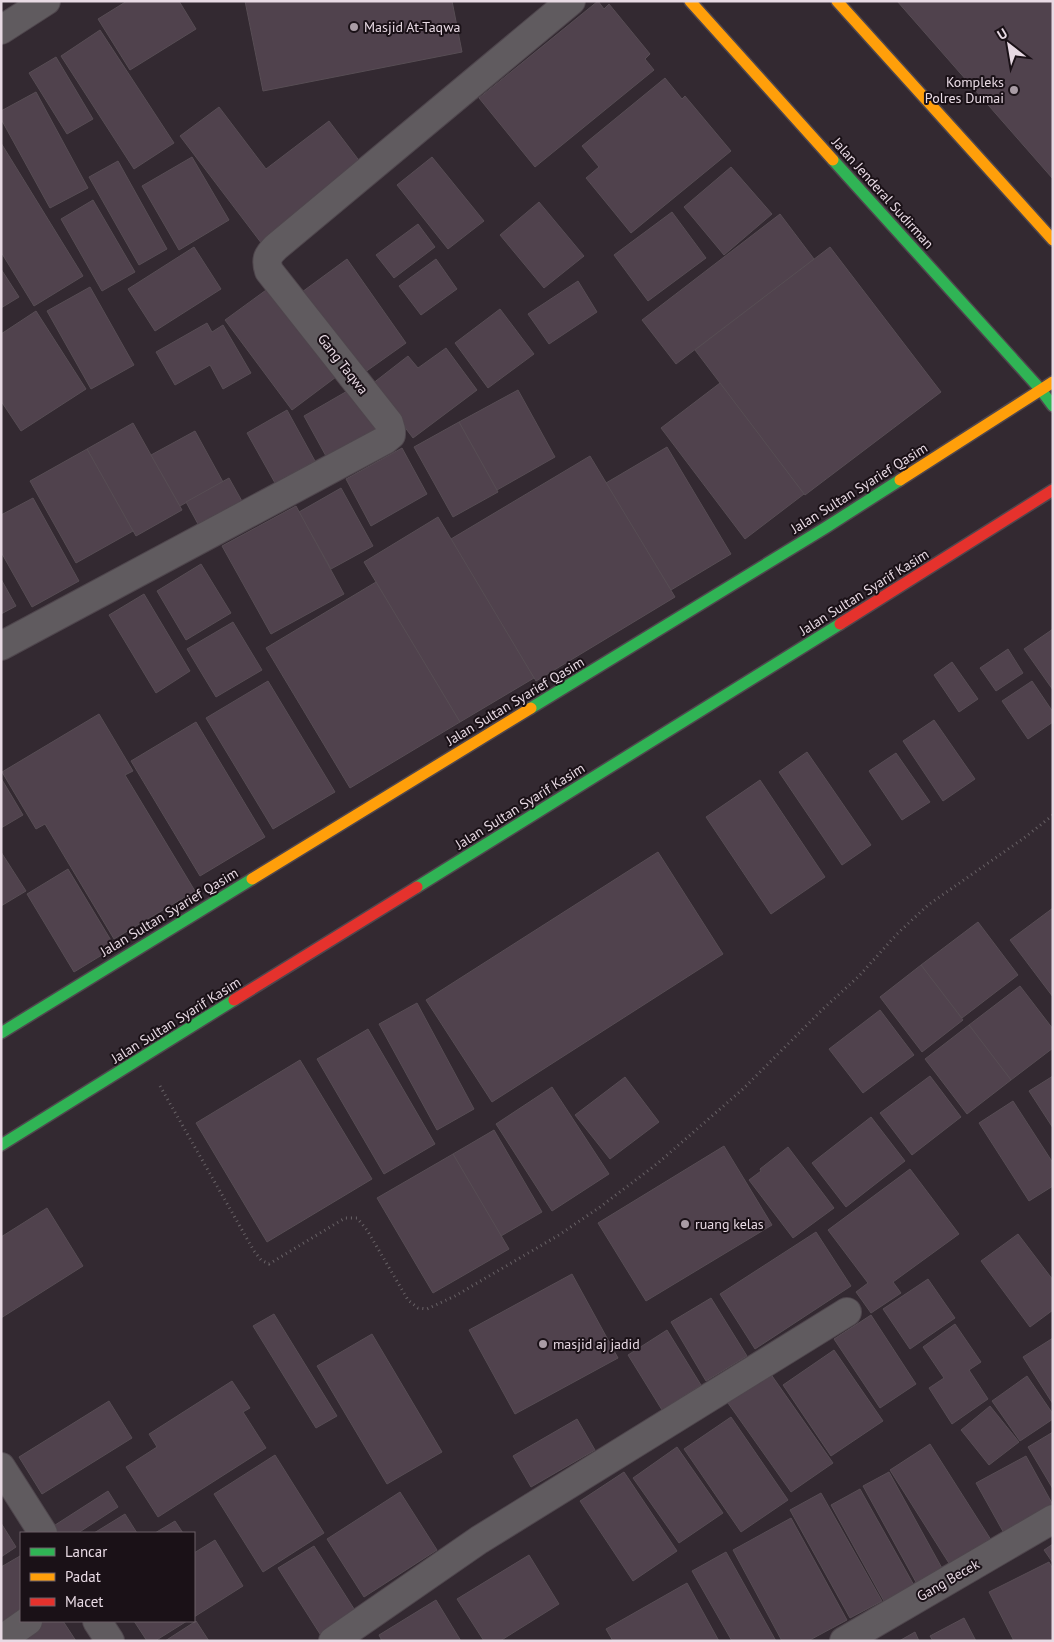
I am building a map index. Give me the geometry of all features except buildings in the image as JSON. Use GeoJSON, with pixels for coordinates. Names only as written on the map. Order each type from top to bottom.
{"type":"FeatureCollection","features":[{"type":"Feature","properties":{"kind":"street"},"geometry":{"type":"LineString","coordinates":[[1,30],[46,1]]}},
{"type":"Feature","properties":{"kind":"street","name":"Gang Taqwa"},"geometry":{"type":"LineString","coordinates":[[1,646],[385,440],[391,435],[388,423],[269,270],[266,262],[276,247],[571,1]]}},
{"type":"Feature","properties":{"kind":"street","name":"Jalan Jenderal Sudirman"},"geometry":{"type":"LineString","coordinates":[[690,1],[1053,406]]}},
{"type":"Feature","properties":{"kind":"street"},"geometry":{"type":"LineString","coordinates":[[837,1],[1053,240]]}},
{"type":"Feature","properties":{"kind":"street"},"geometry":{"type":"LineString","coordinates":[[1040,390],[1053,382]]}},
{"type":"Feature","properties":{"kind":"street","name":"Jalan Sultan Syarief Qasim"},"geometry":{"type":"LineString","coordinates":[[1,1032],[825,528],[1040,390]]}},
{"type":"Feature","properties":{"kind":"street","name":"Jalan Sultan Syarif Kasim"},"geometry":{"type":"LineString","coordinates":[[1,1145],[1053,490]]}},
{"type":"Feature","properties":{"kind":"street"},"geometry":{"type":"LineString","coordinates":[[333,1641],[479,1540],[847,1312]]}},
{"type":"Feature","properties":{"kind":"street"},"geometry":{"type":"LineString","coordinates":[[1,1467],[41,1532]]}},
{"type":"Feature","properties":{"kind":"street","name":"Gang Becek"},"geometry":{"type":"LineString","coordinates":[[844,1641],[1053,1519]]}},
{"type":"Feature","properties":{"kind":"street"},"geometry":{"type":"LineString","coordinates":[[1,1640],[27,1622]]}},
{"type":"Feature","properties":{"kind":"street"},"geometry":{"type":"LineString","coordinates":[[98,1622],[110,1641]]}},
{"type":"Feature","properties":{"kind":"path"},"geometry":{"type":"LineString","coordinates":[[144,1057],[184,1130],[261,1260],[269,1264],[346,1218],[357,1218],[367,1230],[408,1300],[418,1308],[427,1309],[455,1296],[559,1235],[658,1163],[743,1089],[859,976],[897,934],[928,905],[1024,838],[1053,815]]}},
{"type":"Feature","properties":{"kind":"traffic: fast"},"geometry":{"type":"LineString","coordinates":[[833,160],[1041,390],[1053,406]]}},
{"type":"Feature","properties":{"kind":"traffic: fast"},"geometry":{"type":"LineString","coordinates":[[531,708],[900,480]]}},
{"type":"Feature","properties":{"kind":"traffic: fast"},"geometry":{"type":"LineString","coordinates":[[417,887],[840,624]]}},
{"type":"Feature","properties":{"kind":"traffic: fast"},"geometry":{"type":"LineString","coordinates":[[1,1033],[252,879]]}},
{"type":"Feature","properties":{"kind":"traffic: fast"},"geometry":{"type":"LineString","coordinates":[[1,1145],[234,1000]]}},
{"type":"Feature","properties":{"kind":"traffic: slow"},"geometry":{"type":"LineString","coordinates":[[690,1],[833,160]]}},
{"type":"Feature","properties":{"kind":"traffic: slow"},"geometry":{"type":"LineString","coordinates":[[837,1],[1053,240]]}},
{"type":"Feature","properties":{"kind":"traffic: slow"},"geometry":{"type":"LineString","coordinates":[[900,480],[1053,382]]}},
{"type":"Feature","properties":{"kind":"traffic: slow"},"geometry":{"type":"LineString","coordinates":[[252,879],[531,708]]}},
{"type":"Feature","properties":{"kind":"traffic: jam"},"geometry":{"type":"LineString","coordinates":[[840,624],[1053,490]]}},
{"type":"Feature","properties":{"kind":"traffic: jam"},"geometry":{"type":"LineString","coordinates":[[234,1000],[417,887]]}},
{"type":"Feature","properties":{"kind":"place","name":"Masjid At-Taqwa"},"geometry":{"type":"Point","coordinates":[354,27]}},
{"type":"Feature","properties":{"kind":"place","name":"Kompleks Polres Dumai"},"geometry":{"type":"Point","coordinates":[1014,90]}},
{"type":"Feature","properties":{"kind":"place","name":"ruang kelas"},"geometry":{"type":"Point","coordinates":[685,1224]}},
{"type":"Feature","properties":{"kind":"place","name":"masjid aj jadid"},"geometry":{"type":"Point","coordinates":[543,1344]}}]}
